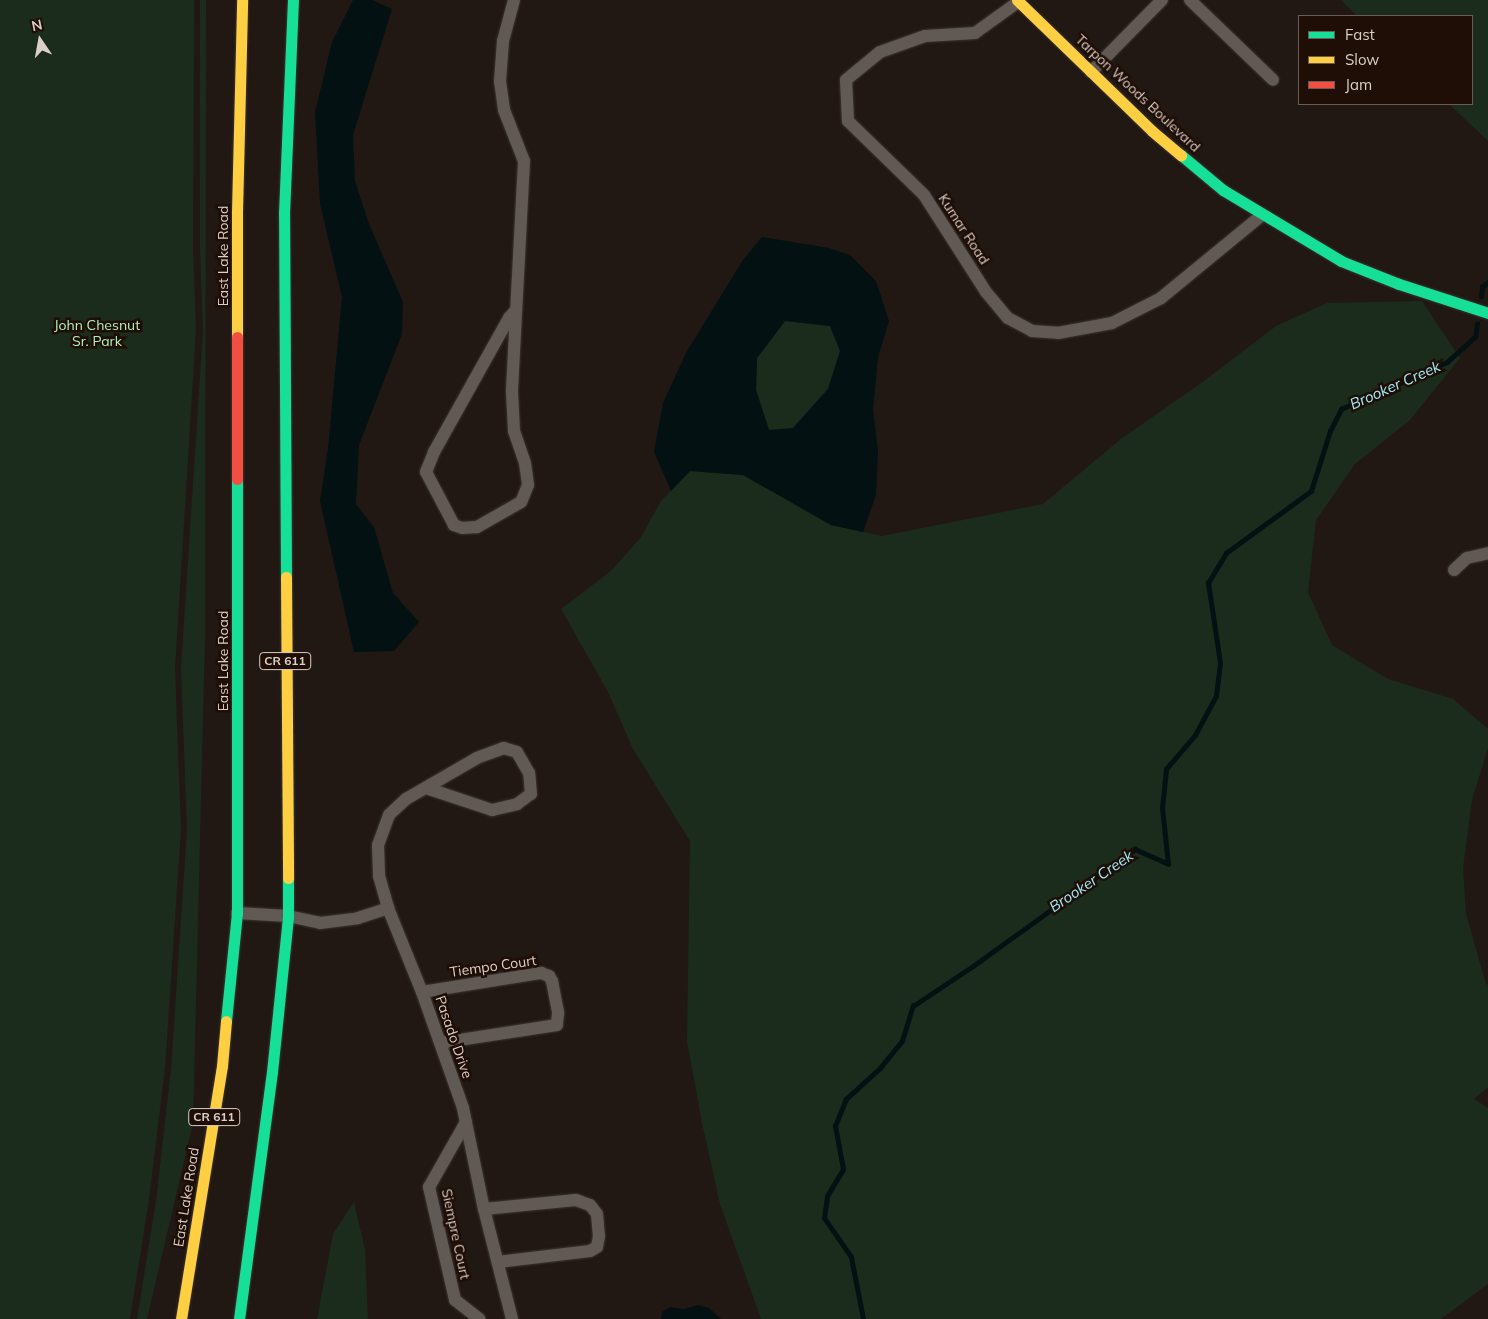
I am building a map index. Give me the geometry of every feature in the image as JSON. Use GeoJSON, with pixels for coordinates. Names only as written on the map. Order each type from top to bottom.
{"type":"FeatureCollection","features":[{"type":"Feature","properties":{"kind":"main road","name":"East Lake Road"},"geometry":{"type":"LineString","coordinates":[[181,1319],[222,1066],[237,914],[237,212],[242,0]]}},
{"type":"Feature","properties":{"kind":"main road","name":"CR 611"},"geometry":{"type":"LineString","coordinates":[[239,1319],[272,1072],[288,916],[284,214],[293,0]]}},
{"type":"Feature","properties":{"kind":"main road","name":"Tarpon Woods Boulevard"},"geometry":{"type":"LineString","coordinates":[[1017,1],[1152,131],[1224,190],[1262,216],[1341,261],[1399,284],[1488,313]]}},
{"type":"Feature","properties":{"kind":"street"},"geometry":{"type":"LineString","coordinates":[[514,0],[503,41],[500,81],[504,110],[524,161],[512,392],[514,431],[525,463],[528,484],[521,502],[477,527],[462,528],[454,524],[426,472],[438,444],[516,310]]}},
{"type":"Feature","properties":{"kind":"street"},"geometry":{"type":"LineString","coordinates":[[1091,72],[1162,0]]}},
{"type":"Feature","properties":{"kind":"street"},"geometry":{"type":"LineString","coordinates":[[1190,0],[1273,80]]}},
{"type":"Feature","properties":{"kind":"street","name":"Kumar Road"},"geometry":{"type":"LineString","coordinates":[[1017,1],[975,33],[925,36],[880,52],[846,80],[848,121],[924,195],[986,292],[1008,318],[1032,331],[1058,333],[1112,323],[1161,298],[1262,216]]}},
{"type":"Feature","properties":{"kind":"street"},"geometry":{"type":"LineString","coordinates":[[1454,570],[1467,558],[1488,553]]}},
{"type":"Feature","properties":{"kind":"street","name":"Pasado Drive"},"geometry":{"type":"LineString","coordinates":[[426,788],[492,810],[517,804],[531,794],[529,773],[517,752],[504,748],[477,758],[406,799],[389,815],[378,845],[379,876],[388,908],[422,992],[466,1122],[484,1209],[512,1319]]}},
{"type":"Feature","properties":{"kind":"street"},"geometry":{"type":"LineString","coordinates":[[237,914],[288,916],[320,923],[358,918],[388,908]]}},
{"type":"Feature","properties":{"kind":"street","name":"Tiempo Court"},"geometry":{"type":"LineString","coordinates":[[422,992],[541,973],[549,976],[552,982],[558,1013],[557,1025],[440,1043]]}},
{"type":"Feature","properties":{"kind":"street","name":"Siempre Court"},"geometry":{"type":"LineString","coordinates":[[466,1122],[429,1187],[454,1300],[479,1319]]}},
{"type":"Feature","properties":{"kind":"street"},"geometry":{"type":"LineString","coordinates":[[484,1209],[576,1200],[590,1205],[597,1214],[599,1236],[597,1246],[590,1251],[498,1262]]}},
{"type":"Feature","properties":{"kind":"green space","name":"John Chesnut Sr. Park"},"geometry":{"type":"Polygon","coordinates":[[[0,0],[194,0],[193,249],[196,329],[175,668],[181,829],[165,1068],[149,1199],[130,1319],[0,1319],[0,0]]]}},
{"type":"Feature","properties":{"kind":"green space"},"geometry":{"type":"Polygon","coordinates":[[[200,0],[206,0],[205,637],[193,1123],[147,1319],[137,1319],[156,1201],[171,1069],[187,830],[181,668],[203,330],[200,249],[200,0]]]}},
{"type":"Feature","properties":{"kind":"green space"},"geometry":{"type":"Polygon","coordinates":[[[1341,0],[1488,0],[1488,141],[1450,105],[1473,105],[1473,15],[1356,15],[1341,0]]]}},
{"type":"Feature","properties":{"kind":"green space"},"geometry":{"type":"Polygon","coordinates":[[[1422,301],[1460,358],[1410,420],[1355,464],[1316,520],[1308,592],[1332,645],[1388,679],[1453,699],[1488,729],[1488,748],[1472,800],[1463,868],[1466,914],[1486,984],[1488,985],[1488,1087],[1474,1099],[1488,1108],[1488,1284],[1441,1319],[761,1319],[720,1204],[702,1123],[687,1041],[690,841],[633,749],[608,692],[561,609],[612,570],[641,537],[661,501],[690,471],[743,475],[831,525],[882,536],[1043,504],[1121,439],[1204,381],[1276,326],[1327,303],[1422,301]]]}},
{"type":"Feature","properties":{"kind":"green space"},"geometry":{"type":"Polygon","coordinates":[[[785,321],[830,326],[840,351],[828,389],[793,428],[769,430],[756,390],[757,358],[785,321]]]}},
{"type":"Feature","properties":{"kind":"green space"},"geometry":{"type":"Polygon","coordinates":[[[354,1202],[365,1250],[368,1319],[317,1319],[333,1234],[354,1202]]]}},
{"type":"Feature","properties":{"kind":"shaded area"},"geometry":{"type":"Polygon","coordinates":[[[353,0],[372,0],[392,9],[353,135],[355,181],[369,224],[403,302],[402,334],[359,445],[356,504],[374,527],[393,593],[419,622],[394,651],[354,652],[320,501],[328,448],[342,297],[320,204],[315,112],[332,42],[353,0]]]}},
{"type":"Feature","properties":{"kind":"shaded area"},"geometry":{"type":"Polygon","coordinates":[[[762,237],[829,248],[850,255],[876,281],[889,321],[878,358],[873,410],[878,451],[876,495],[863,532],[831,525],[743,475],[690,471],[671,491],[654,452],[663,403],[687,351],[743,260],[762,237]],[[785,321],[757,358],[756,390],[769,430],[793,428],[828,389],[840,351],[830,326],[785,321]]]}},
{"type":"Feature","properties":{"kind":"shaded area"},"geometry":{"type":"Polygon","coordinates":[[[698,1305],[709,1308],[721,1319],[661,1319],[662,1312],[670,1307],[684,1309],[698,1305]]]}},
{"type":"Feature","properties":{"kind":"waterway","name":"Brooker Creek"},"geometry":{"type":"LineString","coordinates":[[1481,297],[1482,287],[1488,282]]}},
{"type":"Feature","properties":{"kind":"waterway","name":"Brooker Creek"},"geometry":{"type":"LineString","coordinates":[[863,1319],[851,1257],[824,1218],[827,1196],[843,1169],[835,1126],[846,1099],[880,1068],[902,1041],[913,1006],[973,966],[1135,849],[1168,864],[1162,808],[1166,769],[1195,735],[1216,696],[1220,663],[1208,583],[1226,553],[1311,491],[1330,431],[1341,409],[1447,362],[1475,337],[1477,324]]}},
{"type":"Feature","properties":{"kind":"traffic: fast"},"geometry":{"type":"LineString","coordinates":[[286,577],[284,214],[293,0]]}},
{"type":"Feature","properties":{"kind":"traffic: fast"},"geometry":{"type":"LineString","coordinates":[[1181,155],[1223,190],[1341,261],[1399,284],[1488,313]]}},
{"type":"Feature","properties":{"kind":"traffic: fast"},"geometry":{"type":"LineString","coordinates":[[226,1021],[237,913],[237,479]]}},
{"type":"Feature","properties":{"kind":"traffic: fast"},"geometry":{"type":"LineString","coordinates":[[239,1319],[272,1072],[288,916],[288,878]]}},
{"type":"Feature","properties":{"kind":"traffic: slow"},"geometry":{"type":"LineString","coordinates":[[237,337],[237,212],[242,0]]}},
{"type":"Feature","properties":{"kind":"traffic: slow"},"geometry":{"type":"LineString","coordinates":[[1017,0],[1152,131],[1181,155]]}},
{"type":"Feature","properties":{"kind":"traffic: slow"},"geometry":{"type":"LineString","coordinates":[[286,577],[288,878]]}},
{"type":"Feature","properties":{"kind":"traffic: slow"},"geometry":{"type":"LineString","coordinates":[[181,1319],[222,1066],[226,1021]]}},
{"type":"Feature","properties":{"kind":"traffic: jam"},"geometry":{"type":"LineString","coordinates":[[237,337],[237,479]]}}]}
